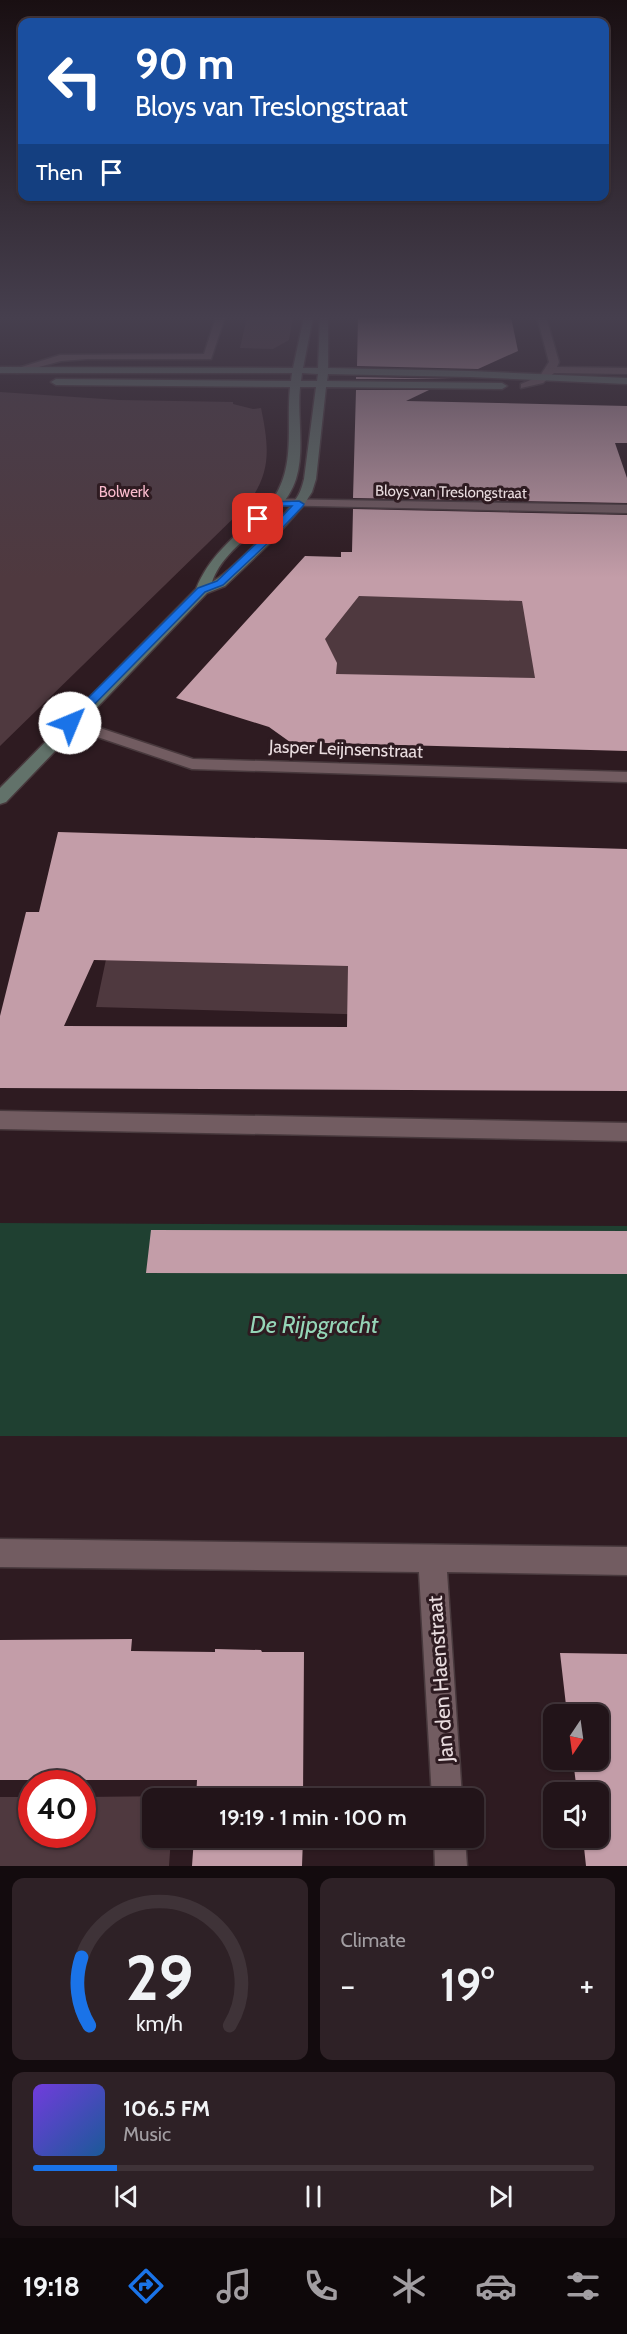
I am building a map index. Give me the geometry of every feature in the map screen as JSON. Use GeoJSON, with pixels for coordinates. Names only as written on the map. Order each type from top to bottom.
{"type":"FeatureCollection","features":[{"type":"Feature","properties":{"kind":"street"},"geometry":{"type":"LineString","coordinates":[[202,590],[204,579],[232,545],[286,489],[292,470],[295,404]]}},
{"type":"Feature","properties":{"kind":"street"},"geometry":{"type":"LineString","coordinates":[[0,798],[70,723],[202,590],[220,583],[266,540],[299,504],[310,479],[319,404]]}},
{"type":"Feature","properties":{"kind":"street","name":"Bloys van Treslongstraat"},"geometry":{"type":"LineString","coordinates":[[274,503],[627,509]]}},
{"type":"Feature","properties":{"kind":"street","name":"Jasper Leijnsenstraat"},"geometry":{"type":"LineString","coordinates":[[70,723],[192,764],[627,777]]}},
{"type":"Feature","properties":{"kind":"street"},"geometry":{"type":"LineString","coordinates":[[0,1120],[627,1131]]}},
{"type":"Feature","properties":{"kind":"street"},"geometry":{"type":"LineString","coordinates":[[0,1553],[627,1561]]}},
{"type":"Feature","properties":{"kind":"street","name":"Jan den Haenstraat"},"geometry":{"type":"LineString","coordinates":[[432,1559],[446,1788]]}},
{"type":"Feature","properties":{"kind":"street"},"geometry":{"type":"LineString","coordinates":[[450,1848],[451,1866]]}},
{"type":"Feature","properties":{"kind":"green space","name":"Bolwerk"},"geometry":{"type":"Polygon","coordinates":[[[0,404],[233,404],[253,409],[261,408],[267,447],[265,470],[247,505],[0,746],[0,404]]]}},
{"type":"Feature","properties":{"kind":"green space"},"geometry":{"type":"Polygon","coordinates":[[[347,575],[554,578],[578,707],[263,685],[347,575]]]}},
{"type":"Feature","properties":{"kind":"green space"},"geometry":{"type":"Polygon","coordinates":[[[121,888],[627,1022],[96,1007],[121,888]]]}},
{"type":"Feature","properties":{"kind":"green space"},"geometry":{"type":"Polygon","coordinates":[[[142,1796],[142,1848],[170,1848],[169,1866],[0,1866],[0,1797],[18,1797],[18,1848],[96,1848],[96,1797],[142,1796]]]}},
{"type":"Feature","properties":{"kind":"water","name":"De Rijpgracht"},"geometry":{"type":"Polygon","coordinates":[[[0,1223],[627,1226],[627,1437],[0,1436],[0,1223]]]}},
{"type":"Feature","properties":{"kind":"building"},"geometry":{"type":"Polygon","coordinates":[[[356,404],[627,406],[627,443],[615,443],[627,478],[627,503],[353,498],[356,404]]]}},
{"type":"Feature","properties":{"kind":"building"},"geometry":{"type":"Polygon","coordinates":[[[353,509],[627,515],[627,751],[290,742],[269,727],[176,698],[305,556],[341,557],[341,552],[352,552],[353,509]],[[359,596],[325,639],[337,663],[336,674],[535,678],[522,601],[359,596]]]}},
{"type":"Feature","properties":{"kind":"building"},"geometry":{"type":"Polygon","coordinates":[[[58,832],[627,849],[627,1091],[0,1088],[0,1016],[26,912],[39,912],[58,832]],[[94,960],[64,1026],[347,1027],[348,966],[94,960]]]}},
{"type":"Feature","properties":{"kind":"building"},"geometry":{"type":"Polygon","coordinates":[[[151,1230],[627,1231],[627,1274],[146,1273],[151,1230]]]}},
{"type":"Feature","properties":{"kind":"building"},"geometry":{"type":"Polygon","coordinates":[[[132,1639],[131,1651],[215,1652],[215,1649],[304,1652],[303,1788],[197,1788],[197,1780],[96,1780],[96,1770],[18,1770],[18,1780],[0,1780],[0,1640],[132,1639]]]}},
{"type":"Feature","properties":{"kind":"building"},"geometry":{"type":"Polygon","coordinates":[[[560,1653],[627,1654],[627,1866],[586,1866],[584,1848],[609,1848],[609,1782],[576,1782],[574,1770],[609,1770],[609,1704],[566,1704],[560,1653]]]}},
{"type":"Feature","properties":{"kind":"building"},"geometry":{"type":"Polygon","coordinates":[[[193,1848],[303,1848],[302,1866],[192,1866],[193,1848]]]}},
{"type":"Feature","properties":{"kind":"route"},"geometry":{"type":"LineString","coordinates":[[70,723],[202,590],[220,583],[266,540],[299,504],[274,503],[258,519]]}}]}
